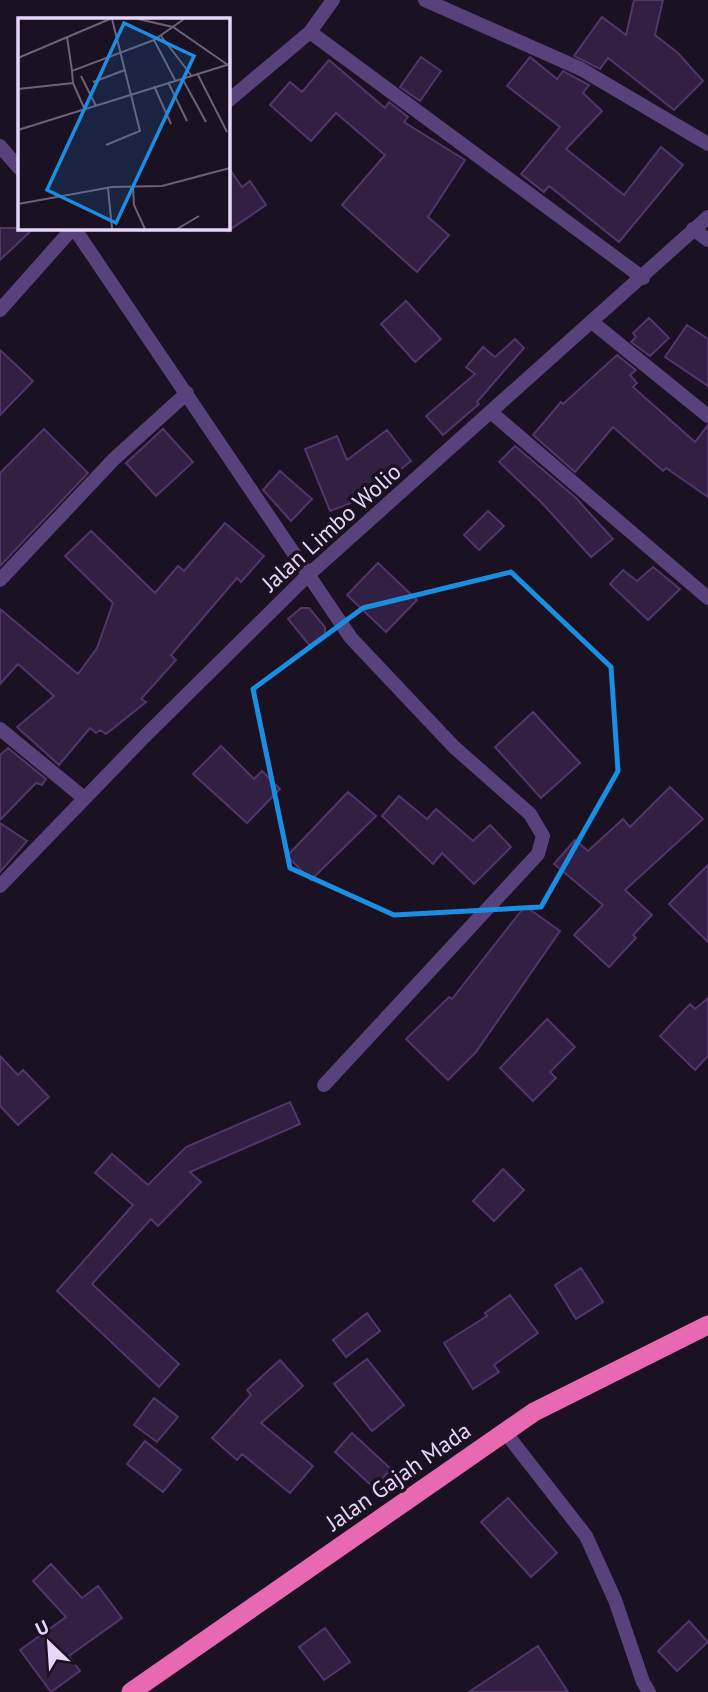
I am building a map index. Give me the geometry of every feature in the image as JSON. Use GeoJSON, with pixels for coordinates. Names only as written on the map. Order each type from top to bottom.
{"type":"FeatureCollection","features":[{"type":"Feature","properties":{"kind":"highway","name":"Jalan Gajah Mada"},"geometry":{"type":"LineString","coordinates":[[131,1692],[505,1432],[558,1399],[706,1329]]}},
{"type":"Feature","properties":{"kind":"street"},"geometry":{"type":"LineString","coordinates":[[229,100],[310,32],[333,0]]}},
{"type":"Feature","properties":{"kind":"street"},"geometry":{"type":"LineString","coordinates":[[425,0],[581,69],[708,144]]}},
{"type":"Feature","properties":{"kind":"street"},"geometry":{"type":"LineString","coordinates":[[310,32],[643,278]]}},
{"type":"Feature","properties":{"kind":"street"},"geometry":{"type":"LineString","coordinates":[[0,146],[18,166]]}},
{"type":"Feature","properties":{"kind":"street","name":"Jalan Limbo Wolio"},"geometry":{"type":"LineString","coordinates":[[3,879],[307,576],[708,217]]}},
{"type":"Feature","properties":{"kind":"street"},"geometry":{"type":"LineString","coordinates":[[0,310],[73,229]]}},
{"type":"Feature","properties":{"kind":"street"},"geometry":{"type":"LineString","coordinates":[[75,229],[351,638],[454,747],[530,814],[543,836],[538,854],[324,1085]]}},
{"type":"Feature","properties":{"kind":"street"},"geometry":{"type":"LineString","coordinates":[[693,229],[708,240]]}},
{"type":"Feature","properties":{"kind":"street"},"geometry":{"type":"LineString","coordinates":[[592,322],[708,416]]}},
{"type":"Feature","properties":{"kind":"street"},"geometry":{"type":"LineString","coordinates":[[0,580],[114,459],[187,393]]}},
{"type":"Feature","properties":{"kind":"street"},"geometry":{"type":"LineString","coordinates":[[492,413],[708,598]]}},
{"type":"Feature","properties":{"kind":"street"},"geometry":{"type":"LineString","coordinates":[[0,729],[84,798]]}},
{"type":"Feature","properties":{"kind":"street"},"geometry":{"type":"LineString","coordinates":[[505,1432],[586,1535],[615,1600],[634,1658],[649,1692]]}},
{"type":"Feature","properties":{"kind":"highlighted area"},"geometry":{"type":"Polygon","coordinates":[[[511,572],[611,667],[618,771],[541,907],[394,915],[290,868],[253,689],[363,608],[511,572]]]}},
{"type":"Feature","properties":{"kind":"building"},"geometry":{"type":"Polygon","coordinates":[[[634,0],[663,0],[655,35],[678,53],[703,81],[674,110],[608,58],[600,69],[574,56],[602,17],[626,35],[634,0]]]}},
{"type":"Feature","properties":{"kind":"building"},"geometry":{"type":"Polygon","coordinates":[[[421,57],[441,71],[420,101],[400,87],[421,57]]]}},
{"type":"Feature","properties":{"kind":"building"},"geometry":{"type":"Polygon","coordinates":[[[530,57],[557,79],[563,71],[589,85],[583,93],[602,111],[566,149],[624,195],[661,147],[683,165],[619,242],[549,186],[544,192],[521,174],[560,127],[507,86],[530,57]]]}},
{"type":"Feature","properties":{"kind":"building"},"geometry":{"type":"Polygon","coordinates":[[[329,60],[385,108],[389,102],[408,117],[404,122],[465,160],[428,217],[449,235],[417,272],[342,205],[385,155],[336,113],[311,141],[270,105],[290,82],[302,92],[329,60]]]}},
{"type":"Feature","properties":{"kind":"building"},"geometry":{"type":"Polygon","coordinates":[[[229,168],[242,187],[250,181],[266,205],[228,231],[229,168]]]}},
{"type":"Feature","properties":{"kind":"building"},"geometry":{"type":"Polygon","coordinates":[[[0,228],[33,229],[0,260],[0,228]]]}},
{"type":"Feature","properties":{"kind":"building"},"geometry":{"type":"Polygon","coordinates":[[[406,301],[441,339],[415,362],[381,324],[406,301]]]}},
{"type":"Feature","properties":{"kind":"building"},"geometry":{"type":"Polygon","coordinates":[[[649,318],[669,338],[650,356],[631,342],[636,337],[633,333],[649,318]]]}},
{"type":"Feature","properties":{"kind":"building"},"geometry":{"type":"Polygon","coordinates":[[[687,325],[708,339],[708,386],[665,357],[687,325]]]}},
{"type":"Feature","properties":{"kind":"building"},"geometry":{"type":"Polygon","coordinates":[[[515,339],[524,348],[477,402],[479,404],[443,435],[426,416],[475,374],[466,367],[483,347],[495,357],[515,339]]]}},
{"type":"Feature","properties":{"kind":"building"},"geometry":{"type":"Polygon","coordinates":[[[0,350],[33,381],[0,415],[0,350]]]}},
{"type":"Feature","properties":{"kind":"building"},"geometry":{"type":"Polygon","coordinates":[[[617,355],[636,370],[630,375],[637,383],[633,387],[695,442],[708,425],[708,497],[666,468],[663,471],[613,427],[575,472],[533,435],[561,402],[563,404],[617,355]]]}},
{"type":"Feature","properties":{"kind":"building"},"geometry":{"type":"Polygon","coordinates":[[[44,429],[88,473],[0,566],[0,473],[44,429]]]}},
{"type":"Feature","properties":{"kind":"building"},"geometry":{"type":"Polygon","coordinates":[[[163,429],[193,462],[156,496],[126,463],[163,429]]]}},
{"type":"Feature","properties":{"kind":"building"},"geometry":{"type":"Polygon","coordinates":[[[387,430],[411,461],[364,498],[330,511],[305,449],[337,436],[347,460],[387,430]]]}},
{"type":"Feature","properties":{"kind":"building"},"geometry":{"type":"Polygon","coordinates":[[[515,446],[576,498],[613,539],[591,557],[541,502],[499,462],[515,446]]]}},
{"type":"Feature","properties":{"kind":"building"},"geometry":{"type":"Polygon","coordinates":[[[280,471],[312,499],[291,521],[263,490],[280,471]]]}},
{"type":"Feature","properties":{"kind":"building"},"geometry":{"type":"Polygon","coordinates":[[[488,511],[504,526],[479,550],[464,535],[488,511]]]}},
{"type":"Feature","properties":{"kind":"building"},"geometry":{"type":"Polygon","coordinates":[[[225,523],[264,556],[241,582],[237,578],[171,655],[176,660],[141,699],[146,702],[106,734],[100,730],[96,733],[90,728],[59,765],[17,727],[54,696],[18,664],[0,684],[0,609],[78,674],[97,648],[113,603],[65,556],[91,531],[155,593],[178,566],[184,571],[225,523]]]}},
{"type":"Feature","properties":{"kind":"building"},"geometry":{"type":"Polygon","coordinates":[[[378,563],[417,600],[386,632],[347,595],[378,563]]]}},
{"type":"Feature","properties":{"kind":"building"},"geometry":{"type":"Polygon","coordinates":[[[653,567],[680,589],[648,620],[610,584],[623,570],[637,581],[653,567]]]}},
{"type":"Feature","properties":{"kind":"building"},"geometry":{"type":"Polygon","coordinates":[[[301,608],[309,608],[325,627],[325,635],[311,647],[288,619],[301,608]]]}},
{"type":"Feature","properties":{"kind":"building"},"geometry":{"type":"Polygon","coordinates":[[[533,712],[580,763],[541,798],[495,747],[533,712]]]}},
{"type":"Feature","properties":{"kind":"building"},"geometry":{"type":"Polygon","coordinates":[[[221,746],[254,779],[262,771],[280,789],[247,823],[193,774],[221,746]]]}},
{"type":"Feature","properties":{"kind":"building"},"geometry":{"type":"Polygon","coordinates":[[[8,748],[46,779],[42,785],[36,783],[0,820],[0,755],[8,748]]]}},
{"type":"Feature","properties":{"kind":"building"},"geometry":{"type":"Polygon","coordinates":[[[670,787],[703,819],[625,890],[652,915],[633,935],[636,938],[609,967],[574,935],[603,905],[554,864],[575,840],[588,851],[623,819],[630,827],[670,787]]]}},
{"type":"Feature","properties":{"kind":"building"},"geometry":{"type":"Polygon","coordinates":[[[348,792],[376,816],[311,880],[287,856],[348,792]]]}},
{"type":"Feature","properties":{"kind":"building"},"geometry":{"type":"Polygon","coordinates":[[[399,796],[427,819],[436,809],[473,841],[490,825],[511,847],[474,884],[442,853],[433,864],[382,816],[399,796]]]}},
{"type":"Feature","properties":{"kind":"building"},"geometry":{"type":"Polygon","coordinates":[[[0,823],[27,841],[0,872],[0,823]]]}},
{"type":"Feature","properties":{"kind":"building"},"geometry":{"type":"Polygon","coordinates":[[[708,865],[708,942],[669,904],[708,865]]]}},
{"type":"Feature","properties":{"kind":"building"},"geometry":{"type":"Polygon","coordinates":[[[525,906],[560,931],[476,1052],[448,1080],[406,1039],[449,997],[452,999],[525,906]]]}},
{"type":"Feature","properties":{"kind":"building"},"geometry":{"type":"Polygon","coordinates":[[[708,998],[708,1056],[695,1070],[660,1036],[690,1004],[695,1009],[708,998]]]}},
{"type":"Feature","properties":{"kind":"building"},"geometry":{"type":"Polygon","coordinates":[[[547,1019],[575,1047],[550,1072],[556,1078],[533,1101],[500,1068],[547,1019]]]}},
{"type":"Feature","properties":{"kind":"building"},"geometry":{"type":"Polygon","coordinates":[[[0,1056],[18,1075],[23,1070],[49,1097],[18,1125],[0,1106],[0,1056]]]}},
{"type":"Feature","properties":{"kind":"building"},"geometry":{"type":"Polygon","coordinates":[[[290,1102],[300,1124],[190,1172],[201,1182],[158,1226],[151,1219],[92,1284],[179,1364],[159,1387],[57,1291],[133,1205],[95,1173],[112,1154],[148,1185],[186,1147],[290,1102]]]}},
{"type":"Feature","properties":{"kind":"building"},"geometry":{"type":"Polygon","coordinates":[[[503,1169],[524,1190],[494,1221],[473,1201],[503,1169]]]}},
{"type":"Feature","properties":{"kind":"building"},"geometry":{"type":"Polygon","coordinates":[[[581,1268],[603,1302],[576,1319],[555,1285],[581,1268]]]}},
{"type":"Feature","properties":{"kind":"building"},"geometry":{"type":"Polygon","coordinates":[[[510,1295],[538,1333],[494,1365],[499,1372],[473,1389],[444,1343],[487,1316],[485,1313],[510,1295]]]}},
{"type":"Feature","properties":{"kind":"building"},"geometry":{"type":"Polygon","coordinates":[[[367,1313],[380,1331],[346,1357],[333,1340],[367,1313]]]}},
{"type":"Feature","properties":{"kind":"building"},"geometry":{"type":"Polygon","coordinates":[[[367,1359],[404,1405],[372,1431],[334,1384],[367,1359]]]}},
{"type":"Feature","properties":{"kind":"building"},"geometry":{"type":"Polygon","coordinates":[[[280,1360],[303,1386],[261,1423],[313,1466],[290,1493],[242,1454],[237,1460],[212,1438],[251,1395],[247,1390],[280,1360]]]}},
{"type":"Feature","properties":{"kind":"building"},"geometry":{"type":"Polygon","coordinates":[[[154,1398],[178,1417],[157,1442],[134,1425],[154,1398]]]}},
{"type":"Feature","properties":{"kind":"building"},"geometry":{"type":"Polygon","coordinates":[[[352,1433],[391,1469],[374,1488],[335,1452],[352,1433]]]}},
{"type":"Feature","properties":{"kind":"building"},"geometry":{"type":"Polygon","coordinates":[[[145,1441],[181,1470],[163,1492],[127,1464],[145,1441]]]}},
{"type":"Feature","properties":{"kind":"building"},"geometry":{"type":"Polygon","coordinates":[[[508,1498],[557,1553],[531,1577],[481,1522],[508,1498]]]}},
{"type":"Feature","properties":{"kind":"building"},"geometry":{"type":"Polygon","coordinates":[[[51,1564],[82,1598],[98,1586],[122,1618],[69,1656],[80,1671],[51,1692],[20,1650],[66,1617],[33,1581],[51,1564]]]}},
{"type":"Feature","properties":{"kind":"building"},"geometry":{"type":"Polygon","coordinates":[[[689,1621],[708,1642],[677,1671],[658,1651],[689,1621]]]}},
{"type":"Feature","properties":{"kind":"building"},"geometry":{"type":"Polygon","coordinates":[[[325,1628],[350,1662],[324,1680],[299,1647],[325,1628]]]}},
{"type":"Feature","properties":{"kind":"building"},"geometry":{"type":"Polygon","coordinates":[[[538,1646],[568,1692],[469,1692],[538,1646]]]}}]}
